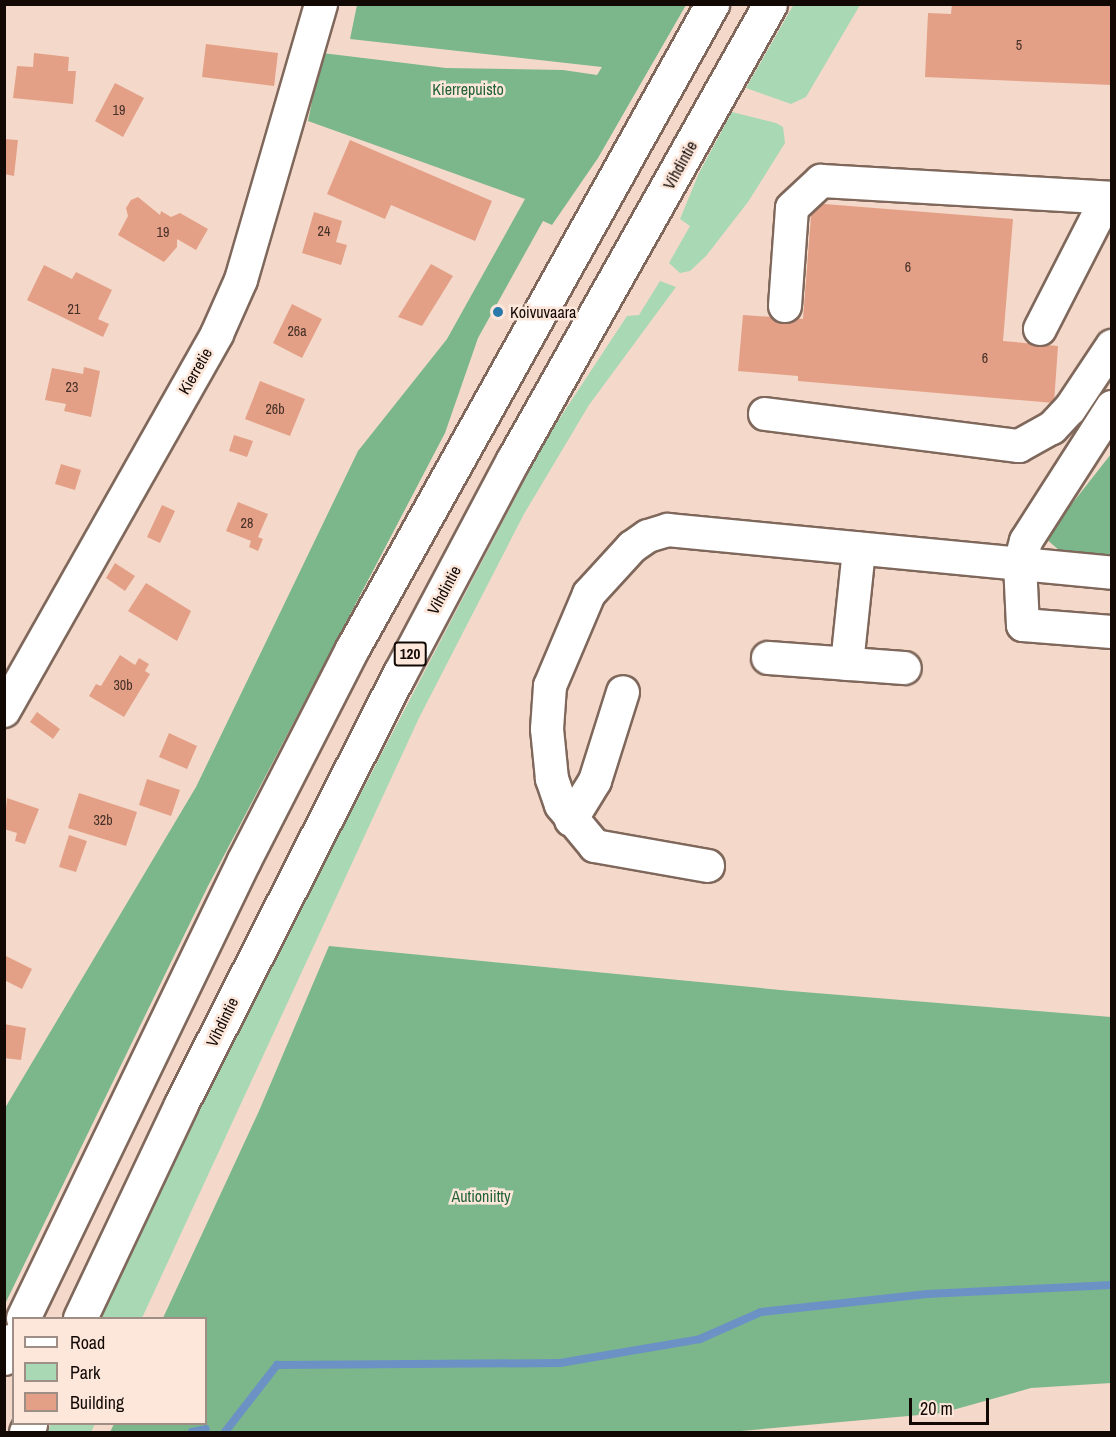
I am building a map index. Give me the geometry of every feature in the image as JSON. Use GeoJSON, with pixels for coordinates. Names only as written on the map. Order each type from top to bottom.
{"type":"FeatureCollection","features":[{"type":"Feature","properties":{"kind":"main road"},"geometry":{"type":"LineString","coordinates":[[23,1317],[202,945],[352,649],[712,4]]}},
{"type":"Feature","properties":{"kind":"main road","name":"Vihdintie"},"geometry":{"type":"LineString","coordinates":[[80,1317],[181,1104],[400,673],[513,460],[770,4]]}},
{"type":"Feature","properties":{"kind":"main road"},"geometry":{"type":"LineString","coordinates":[[4,1358],[12,1343]]}},
{"type":"Feature","properties":{"kind":"street","name":"Kierretie"},"geometry":{"type":"LineString","coordinates":[[4,711],[217,334],[241,280],[321,4]]}},
{"type":"Feature","properties":{"kind":"street"},"geometry":{"type":"LineString","coordinates":[[785,306],[792,208],[821,181],[1109,198],[1041,329]]}},
{"type":"Feature","properties":{"kind":"street"},"geometry":{"type":"LineString","coordinates":[[765,414],[1019,446],[1052,428],[1070,409],[1112,346]]}},
{"type":"Feature","properties":{"kind":"street"},"geometry":{"type":"LineString","coordinates":[[1112,407],[1026,541],[1020,564],[1023,625],[1112,632]]}},
{"type":"Feature","properties":{"kind":"street"},"geometry":{"type":"LineString","coordinates":[[708,866],[595,846],[571,820],[552,779],[548,729],[550,686],[589,594],[614,564],[648,536],[668,530],[1112,573]]}},
{"type":"Feature","properties":{"kind":"street"},"geometry":{"type":"LineString","coordinates":[[847,664],[859,549]]}},
{"type":"Feature","properties":{"kind":"street"},"geometry":{"type":"LineString","coordinates":[[768,658],[905,668]]}},
{"type":"Feature","properties":{"kind":"street"},"geometry":{"type":"LineString","coordinates":[[571,820],[595,781],[623,692]]}},
{"type":"Feature","properties":{"kind":"green space"},"geometry":{"type":"Polygon","coordinates":[[[794,4],[860,5],[806,97],[791,104],[746,88],[794,4]]]}},
{"type":"Feature","properties":{"kind":"green space","name":"Kierrepuisto"},"geometry":{"type":"Polygon","coordinates":[[[357,5],[686,5],[598,158],[552,225],[543,221],[478,338],[445,433],[208,886],[5,1304],[5,1108],[196,787],[358,451],[447,339],[525,199],[308,121],[322,53],[446,68],[563,70],[597,75],[602,67],[350,39],[357,5]]]}},
{"type":"Feature","properties":{"kind":"green space"},"geometry":{"type":"Polygon","coordinates":[[[732,112],[776,123],[783,127],[785,143],[748,202],[706,256],[690,271],[680,273],[669,263],[690,226],[680,219],[699,173],[732,112]]]}},
{"type":"Feature","properties":{"kind":"green space"},"geometry":{"type":"Polygon","coordinates":[[[660,281],[676,287],[589,405],[524,514],[419,718],[142,1317],[100,1317],[229,1046],[546,439],[627,316],[639,315],[660,281]]]}},
{"type":"Feature","properties":{"kind":"green space"},"geometry":{"type":"Polygon","coordinates":[[[1111,454],[1111,558],[1060,551],[1045,538],[1111,454]]]}},
{"type":"Feature","properties":{"kind":"green space","name":"Autioniitty"},"geometry":{"type":"Polygon","coordinates":[[[329,946],[791,991],[1111,1017],[1111,1383],[1031,1388],[942,1413],[729,1432],[110,1432],[114,1425],[207,1425],[207,1317],[163,1317],[259,1111],[329,946]]]}},
{"type":"Feature","properties":{"kind":"green space"},"geometry":{"type":"Polygon","coordinates":[[[50,1425],[94,1425],[91,1432],[47,1432],[50,1425]]]}},
{"type":"Feature","properties":{"kind":"building"},"geometry":{"type":"Polygon","coordinates":[[[952,4],[1112,4],[1112,85],[925,77],[928,13],[951,14],[952,4]]]}},
{"type":"Feature","properties":{"kind":"building"},"geometry":{"type":"Polygon","coordinates":[[[206,44],[278,53],[274,86],[202,77],[206,44]]]}},
{"type":"Feature","properties":{"kind":"building"},"geometry":{"type":"Polygon","coordinates":[[[34,53],[69,57],[68,71],[76,71],[73,104],[13,98],[17,66],[33,67],[34,53]]]}},
{"type":"Feature","properties":{"kind":"building"},"geometry":{"type":"Polygon","coordinates":[[[115,83],[144,98],[123,137],[95,121],[115,83]]]}},
{"type":"Feature","properties":{"kind":"building"},"geometry":{"type":"Polygon","coordinates":[[[4,139],[18,140],[14,176],[4,174],[4,139]]]}},
{"type":"Feature","properties":{"kind":"building"},"geometry":{"type":"Polygon","coordinates":[[[350,140],[492,201],[475,241],[391,205],[385,219],[327,194],[350,140]]]}},
{"type":"Feature","properties":{"kind":"building"},"geometry":{"type":"Polygon","coordinates":[[[138,197],[160,215],[161,211],[171,217],[180,213],[208,229],[196,250],[177,239],[177,247],[164,262],[118,235],[128,216],[126,208],[131,200],[138,197]]]}},
{"type":"Feature","properties":{"kind":"building"},"geometry":{"type":"Polygon","coordinates":[[[812,203],[1013,219],[1003,341],[1058,346],[1054,403],[798,381],[798,376],[738,371],[743,315],[803,319],[812,203]]]}},
{"type":"Feature","properties":{"kind":"building"},"geometry":{"type":"Polygon","coordinates":[[[314,212],[342,221],[336,242],[347,245],[341,265],[302,253],[314,212]]]}},
{"type":"Feature","properties":{"kind":"building"},"geometry":{"type":"Polygon","coordinates":[[[431,264],[453,276],[422,326],[398,317],[431,264]]]}},
{"type":"Feature","properties":{"kind":"building"},"geometry":{"type":"Polygon","coordinates":[[[44,265],[72,279],[76,272],[112,290],[98,319],[109,324],[103,337],[27,300],[44,265]]]}},
{"type":"Feature","properties":{"kind":"building"},"geometry":{"type":"Polygon","coordinates":[[[292,304],[322,319],[302,358],[273,343],[292,304]]]}},
{"type":"Feature","properties":{"kind":"building"},"geometry":{"type":"Polygon","coordinates":[[[84,367],[100,371],[91,417],[64,411],[66,404],[45,400],[52,368],[83,374],[84,367]]]}},
{"type":"Feature","properties":{"kind":"building"},"geometry":{"type":"Polygon","coordinates":[[[260,381],[305,399],[290,436],[245,419],[260,381]]]}},
{"type":"Feature","properties":{"kind":"building"},"geometry":{"type":"Polygon","coordinates":[[[234,435],[253,441],[247,457],[229,451],[234,435]]]}},
{"type":"Feature","properties":{"kind":"building"},"geometry":{"type":"Polygon","coordinates":[[[61,464],[81,470],[75,490],[55,484],[61,464]]]}},
{"type":"Feature","properties":{"kind":"building"},"geometry":{"type":"Polygon","coordinates":[[[238,502],[268,514],[258,537],[263,539],[258,551],[249,547],[251,541],[226,531],[238,502]]]}},
{"type":"Feature","properties":{"kind":"building"},"geometry":{"type":"Polygon","coordinates":[[[162,505],[175,511],[160,543],[147,537],[162,505]]]}},
{"type":"Feature","properties":{"kind":"building"},"geometry":{"type":"Polygon","coordinates":[[[115,563],[135,576],[125,591],[106,578],[115,563]]]}},
{"type":"Feature","properties":{"kind":"building"},"geometry":{"type":"Polygon","coordinates":[[[146,583],[191,611],[177,641],[128,611],[146,583]]]}},
{"type":"Feature","properties":{"kind":"building"},"geometry":{"type":"Polygon","coordinates":[[[120,655],[135,665],[139,658],[149,664],[145,671],[150,674],[124,717],[89,696],[96,684],[101,686],[120,655]]]}},
{"type":"Feature","properties":{"kind":"building"},"geometry":{"type":"Polygon","coordinates":[[[37,712],[60,729],[53,739],[30,722],[37,712]]]}},
{"type":"Feature","properties":{"kind":"building"},"geometry":{"type":"Polygon","coordinates":[[[169,733],[197,746],[187,769],[159,757],[169,733]]]}},
{"type":"Feature","properties":{"kind":"building"},"geometry":{"type":"Polygon","coordinates":[[[147,779],[180,790],[171,816],[139,805],[147,779]]]}},
{"type":"Feature","properties":{"kind":"building"},"geometry":{"type":"Polygon","coordinates":[[[79,793],[137,812],[126,846],[68,828],[79,793]]]}},
{"type":"Feature","properties":{"kind":"building"},"geometry":{"type":"Polygon","coordinates":[[[7,798],[39,809],[25,844],[15,841],[17,833],[4,829],[7,798]]]}},
{"type":"Feature","properties":{"kind":"building"},"geometry":{"type":"Polygon","coordinates":[[[69,835],[87,841],[76,872],[59,867],[69,835]]]}},
{"type":"Feature","properties":{"kind":"building"},"geometry":{"type":"Polygon","coordinates":[[[4,955],[32,969],[22,989],[4,980],[4,955]]]}},
{"type":"Feature","properties":{"kind":"building"},"geometry":{"type":"Polygon","coordinates":[[[4,1024],[26,1028],[21,1060],[4,1058],[4,1024]]]}},
{"type":"Feature","properties":{"kind":"waterway"},"geometry":{"type":"LineString","coordinates":[[225,1432],[277,1365],[560,1363],[700,1339],[761,1312],[927,1294],[1112,1285]]}},
{"type":"Feature","properties":{"kind":"waterway"},"geometry":{"type":"LineString","coordinates":[[192,1432],[206,1429]]}},
{"type":"Feature","properties":{"kind":"place","name":"Koivuvaara"},"geometry":{"type":"Point","coordinates":[498,312]}}]}
